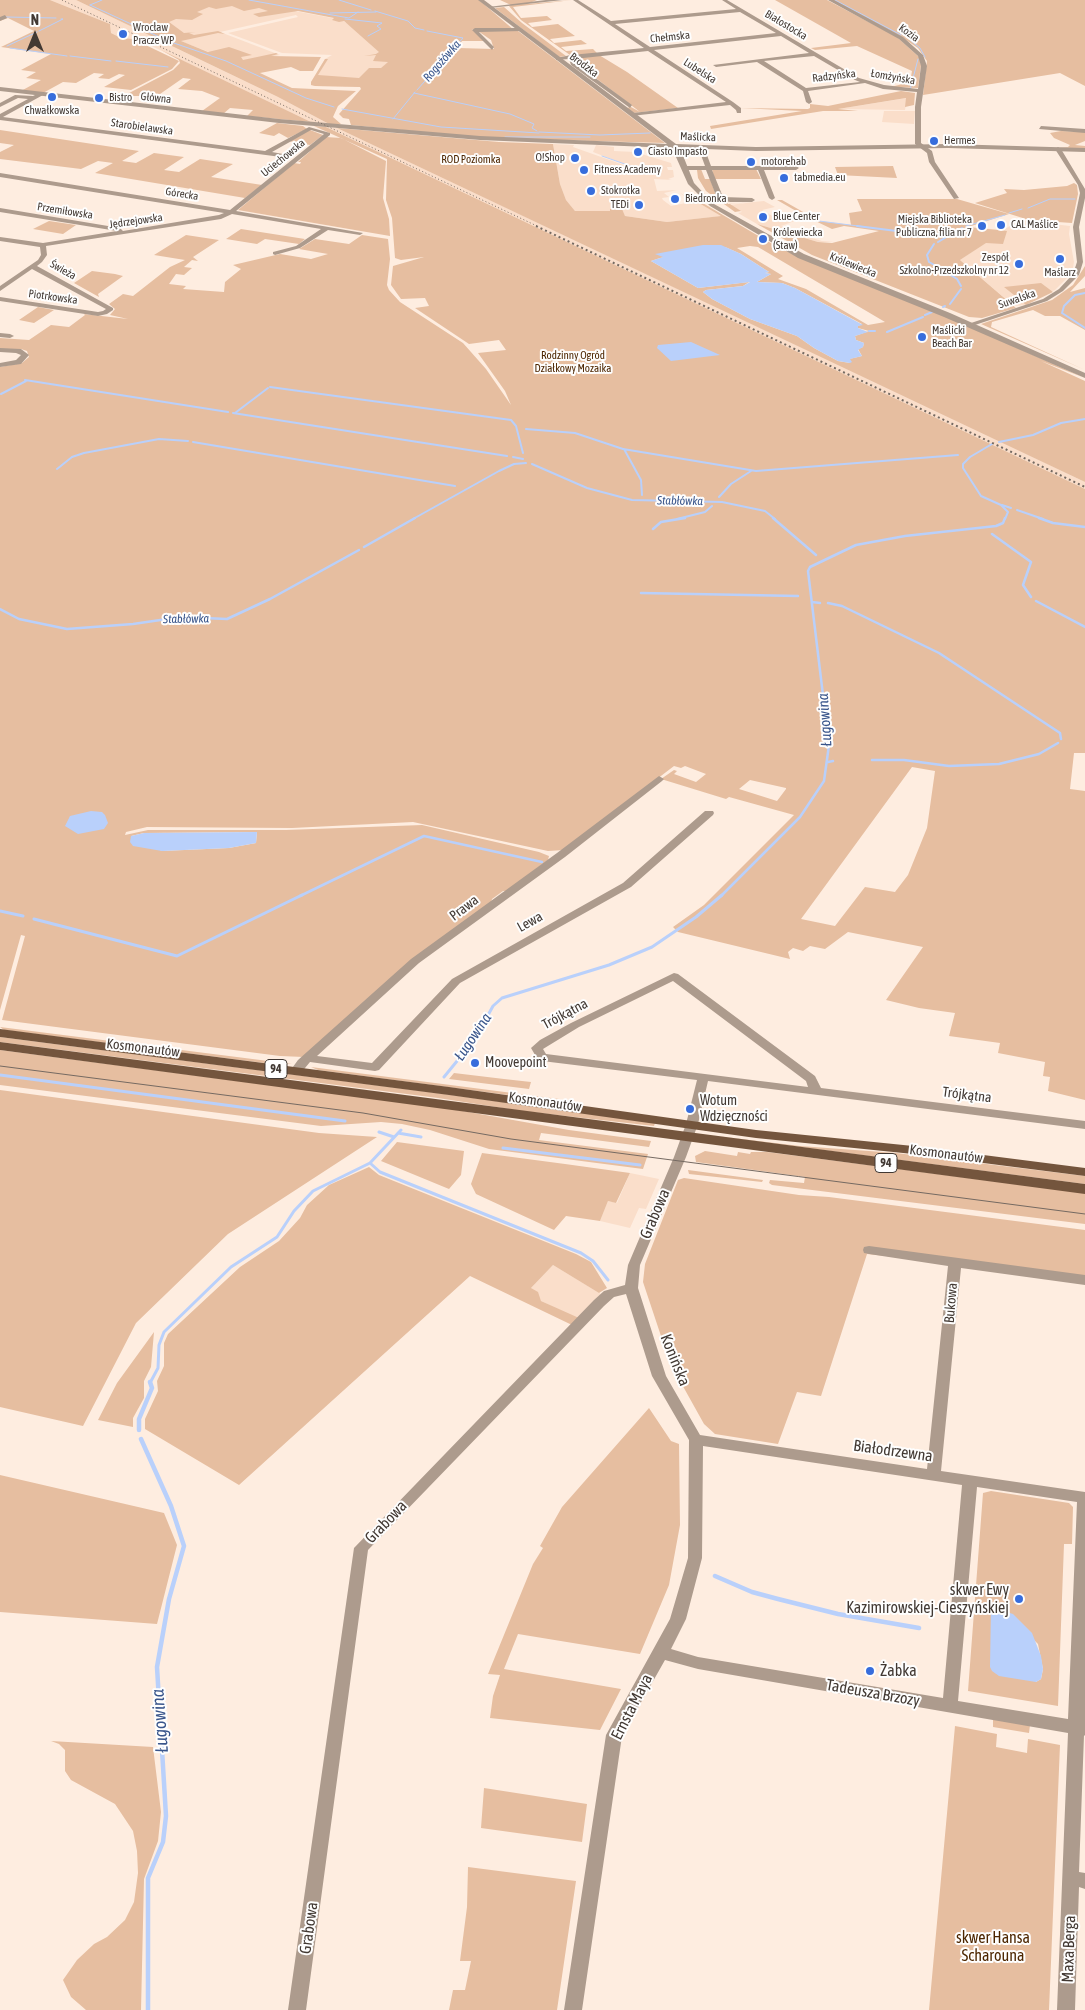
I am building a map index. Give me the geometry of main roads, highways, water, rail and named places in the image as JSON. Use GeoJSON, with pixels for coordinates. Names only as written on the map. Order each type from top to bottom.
{"type":"FeatureCollection","features":[{"type":"Feature","properties":{"kind":"main road","name":"Kosmonautów"},"geometry":{"type":"LineString","coordinates":[[0,1033],[774,1136],[913,1150],[1085,1172]]}},
{"type":"Feature","properties":{"kind":"main road","name":"Kosmonautów"},"geometry":{"type":"LineString","coordinates":[[0,1046],[435,1102],[686,1138],[1085,1189]]}},
{"type":"Feature","properties":{"kind":"water"},"geometry":{"type":"Polygon","coordinates":[[[703,245],[721,245],[741,254],[769,272],[765,273],[771,274],[757,282],[782,283],[795,288],[863,325],[858,326],[858,328],[868,332],[855,336],[856,340],[864,343],[863,347],[858,350],[862,356],[850,359],[852,362],[850,363],[838,361],[797,336],[750,319],[712,299],[703,292],[706,290],[743,286],[750,282],[698,288],[651,261],[663,257],[655,254],[703,245]]]}},
{"type":"Feature","properties":{"kind":"water"},"geometry":{"type":"Polygon","coordinates":[[[691,342],[720,355],[671,361],[657,348],[658,345],[691,342]]]}},
{"type":"Feature","properties":{"kind":"water"},"geometry":{"type":"Polygon","coordinates":[[[91,811],[102,812],[105,815],[108,823],[104,829],[78,834],[65,826],[70,816],[91,811]]]}},
{"type":"Feature","properties":{"kind":"water"},"geometry":{"type":"Polygon","coordinates":[[[257,832],[256,843],[229,848],[162,851],[133,846],[130,842],[131,836],[144,833],[257,832]]]}},
{"type":"Feature","properties":{"kind":"water"},"geometry":{"type":"Polygon","coordinates":[[[991,1607],[1013,1614],[1032,1633],[1041,1656],[1043,1669],[1041,1679],[1036,1682],[1005,1677],[999,1676],[992,1671],[990,1667],[991,1607]]]}},
{"type":"Feature","properties":{"kind":"waterway"},"geometry":{"type":"LineString","coordinates":[[102,0],[90,5],[168,41],[226,61],[306,98],[334,107]]}},
{"type":"Feature","properties":{"kind":"waterway"},"geometry":{"type":"LineString","coordinates":[[249,0],[349,18],[357,12]]}},
{"type":"Feature","properties":{"kind":"waterway","name":"Rogożówka"},"geometry":{"type":"LineString","coordinates":[[339,0],[371,10]]}},
{"type":"Feature","properties":{"kind":"waterway"},"geometry":{"type":"LineString","coordinates":[[835,0],[901,35]]}},
{"type":"Feature","properties":{"kind":"waterway","name":"Rogożówka"},"geometry":{"type":"LineString","coordinates":[[375,11],[408,21],[415,28],[424,30]]}},
{"type":"Feature","properties":{"kind":"waterway"},"geometry":{"type":"LineString","coordinates":[[330,13],[357,12]]}},
{"type":"Feature","properties":{"kind":"waterway","name":"Rogożówka"},"geometry":{"type":"LineString","coordinates":[[357,12],[376,12]]}},
{"type":"Feature","properties":{"kind":"waterway"},"geometry":{"type":"LineString","coordinates":[[6,17],[56,18]]}},
{"type":"Feature","properties":{"kind":"waterway"},"geometry":{"type":"LineString","coordinates":[[39,31],[63,19],[61,19]]}},
{"type":"Feature","properties":{"kind":"waterway"},"geometry":{"type":"LineString","coordinates":[[345,19],[382,23],[377,26],[381,29],[368,36]]}},
{"type":"Feature","properties":{"kind":"waterway","name":"Rogożówka"},"geometry":{"type":"LineString","coordinates":[[417,90],[463,38],[427,31]]}},
{"type":"Feature","properties":{"kind":"waterway"},"geometry":{"type":"LineString","coordinates":[[7,46],[37,32]]}},
{"type":"Feature","properties":{"kind":"waterway"},"geometry":{"type":"LineString","coordinates":[[910,40],[920,48],[925,57]]}},
{"type":"Feature","properties":{"kind":"waterway"},"geometry":{"type":"LineString","coordinates":[[10,48],[67,56]]}},
{"type":"Feature","properties":{"kind":"waterway"},"geometry":{"type":"LineString","coordinates":[[70,56],[111,61]]}},
{"type":"Feature","properties":{"kind":"waterway"},"geometry":{"type":"LineString","coordinates":[[910,90],[918,59]]}},
{"type":"Feature","properties":{"kind":"waterway"},"geometry":{"type":"LineString","coordinates":[[116,61],[168,67]]}},
{"type":"Feature","properties":{"kind":"waterway","name":"Rogożówka"},"geometry":{"type":"LineString","coordinates":[[394,118],[414,93]]}},
{"type":"Feature","properties":{"kind":"waterway"},"geometry":{"type":"LineString","coordinates":[[414,93],[510,114],[534,124],[532,128],[537,131]]}},
{"type":"Feature","properties":{"kind":"waterway"},"geometry":{"type":"LineString","coordinates":[[342,109],[394,118]]}},
{"type":"Feature","properties":{"kind":"waterway"},"geometry":{"type":"LineString","coordinates":[[394,118],[441,127],[539,133]]}},
{"type":"Feature","properties":{"kind":"waterway"},"geometry":{"type":"LineString","coordinates":[[539,132],[600,135],[650,133]]}},
{"type":"Feature","properties":{"kind":"waterway"},"geometry":{"type":"LineString","coordinates":[[505,137],[590,137]]}},
{"type":"Feature","properties":{"kind":"waterway"},"geometry":{"type":"LineString","coordinates":[[602,156],[653,174]]}},
{"type":"Feature","properties":{"kind":"waterway"},"geometry":{"type":"LineString","coordinates":[[1028,208],[1050,199],[1075,199]]}},
{"type":"Feature","properties":{"kind":"waterway"},"geometry":{"type":"LineString","coordinates":[[1009,213],[1022,209]]}},
{"type":"Feature","properties":{"kind":"waterway"},"geometry":{"type":"LineString","coordinates":[[966,226],[1005,215]]}},
{"type":"Feature","properties":{"kind":"waterway"},"geometry":{"type":"LineString","coordinates":[[819,221],[866,227]]}},
{"type":"Feature","properties":{"kind":"waterway"},"geometry":{"type":"LineString","coordinates":[[857,226],[936,236]]}},
{"type":"Feature","properties":{"kind":"waterway"},"geometry":{"type":"LineString","coordinates":[[938,242],[962,228]]}},
{"type":"Feature","properties":{"kind":"waterway"},"geometry":{"type":"LineString","coordinates":[[934,244],[927,255],[929,262],[936,266]]}},
{"type":"Feature","properties":{"kind":"waterway"},"geometry":{"type":"LineString","coordinates":[[939,268],[957,279],[961,286]]}},
{"type":"Feature","properties":{"kind":"waterway"},"geometry":{"type":"LineString","coordinates":[[950,304],[961,289]]}},
{"type":"Feature","properties":{"kind":"waterway","name":"Ługowina"},"geometry":{"type":"LineString","coordinates":[[1085,293],[1075,295],[1064,306],[1062,313],[1085,328]]}},
{"type":"Feature","properties":{"kind":"waterway"},"geometry":{"type":"LineString","coordinates":[[925,315],[932,312]]}},
{"type":"Feature","properties":{"kind":"waterway"},"geometry":{"type":"LineString","coordinates":[[887,332],[923,317]]}},
{"type":"Feature","properties":{"kind":"waterway"},"geometry":{"type":"LineString","coordinates":[[869,331],[875,331]]}},
{"type":"Feature","properties":{"kind":"waterway"},"geometry":{"type":"LineString","coordinates":[[25,380],[228,412]]}},
{"type":"Feature","properties":{"kind":"waterway"},"geometry":{"type":"LineString","coordinates":[[1,394],[26,381]]}},
{"type":"Feature","properties":{"kind":"waterway"},"geometry":{"type":"LineString","coordinates":[[270,387],[511,420],[516,426],[523,453]]}},
{"type":"Feature","properties":{"kind":"waterway"},"geometry":{"type":"LineString","coordinates":[[235,413],[268,388]]}},
{"type":"Feature","properties":{"kind":"waterway"},"geometry":{"type":"LineString","coordinates":[[233,413],[507,456]]}},
{"type":"Feature","properties":{"kind":"waterway","name":"Ługowina"},"geometry":{"type":"LineString","coordinates":[[999,442],[1033,435],[1061,423],[1085,419]]}},
{"type":"Feature","properties":{"kind":"waterway"},"geometry":{"type":"LineString","coordinates":[[526,429],[575,433],[624,449]]}},
{"type":"Feature","properties":{"kind":"waterway"},"geometry":{"type":"LineString","coordinates":[[57,469],[72,457],[84,453],[159,439],[188,441]]}},
{"type":"Feature","properties":{"kind":"waterway"},"geometry":{"type":"LineString","coordinates":[[193,442],[455,486]]}},
{"type":"Feature","properties":{"kind":"waterway","name":"Ługowina"},"geometry":{"type":"LineString","coordinates":[[992,444],[970,457],[963,464],[963,468],[981,496],[1001,505],[1008,512],[1005,519]]}},
{"type":"Feature","properties":{"kind":"waterway"},"geometry":{"type":"LineString","coordinates":[[624,449],[756,471],[958,455]]}},
{"type":"Feature","properties":{"kind":"waterway"},"geometry":{"type":"LineString","coordinates":[[624,449],[641,480],[642,495]]}},
{"type":"Feature","properties":{"kind":"waterway"},"geometry":{"type":"LineString","coordinates":[[513,457],[523,459]]}},
{"type":"Feature","properties":{"kind":"waterway","name":"Stabłówka"},"geometry":{"type":"LineString","coordinates":[[413,519],[499,471],[514,464],[526,463]]}},
{"type":"Feature","properties":{"kind":"waterway","name":"Stabłówka"},"geometry":{"type":"LineString","coordinates":[[532,464],[587,488],[632,500],[722,502],[765,511],[775,519]]}},
{"type":"Feature","properties":{"kind":"waterway"},"geometry":{"type":"LineString","coordinates":[[719,497],[731,484],[751,471]]}},
{"type":"Feature","properties":{"kind":"waterway","name":"Ługowina"},"geometry":{"type":"LineString","coordinates":[[1002,505],[1011,508]]}},
{"type":"Feature","properties":{"kind":"waterway"},"geometry":{"type":"LineString","coordinates":[[677,519],[705,512],[712,506]]}},
{"type":"Feature","properties":{"kind":"waterway"},"geometry":{"type":"LineString","coordinates":[[1017,510],[1043,519]]}},
{"type":"Feature","properties":{"kind":"waterway","name":"Stabłówka"},"geometry":{"type":"LineString","coordinates":[[364,547],[415,518]]}},
{"type":"Feature","properties":{"kind":"waterway"},"geometry":{"type":"LineString","coordinates":[[653,529],[661,522],[685,518]]}},
{"type":"Feature","properties":{"kind":"waterway","name":"Stabłówka"},"geometry":{"type":"LineString","coordinates":[[773,518],[816,555]]}},
{"type":"Feature","properties":{"kind":"waterway","name":"Ługowina"},"geometry":{"type":"LineString","coordinates":[[722,895],[800,817],[824,781],[829,745],[808,571],[810,567],[856,545],[905,536],[996,526],[1003,523],[1005,518]]}},
{"type":"Feature","properties":{"kind":"waterway"},"geometry":{"type":"LineString","coordinates":[[1039,518],[1053,523],[1085,527]]}},
{"type":"Feature","properties":{"kind":"waterway"},"geometry":{"type":"LineString","coordinates":[[992,534],[1031,562],[1023,585],[1031,597]]}},
{"type":"Feature","properties":{"kind":"waterway","name":"Stabłówka"},"geometry":{"type":"LineString","coordinates":[[0,609],[19,619],[67,629],[133,624],[181,617],[227,619],[270,599],[359,550]]}},
{"type":"Feature","properties":{"kind":"waterway"},"geometry":{"type":"LineString","coordinates":[[641,593],[798,596]]}},
{"type":"Feature","properties":{"kind":"waterway"},"geometry":{"type":"LineString","coordinates":[[1036,601],[1085,627]]}},
{"type":"Feature","properties":{"kind":"waterway"},"geometry":{"type":"LineString","coordinates":[[812,602],[820,603]]}},
{"type":"Feature","properties":{"kind":"waterway"},"geometry":{"type":"LineString","coordinates":[[828,603],[842,606],[939,653],[1060,733],[1061,739]]}},
{"type":"Feature","properties":{"kind":"waterway"},"geometry":{"type":"LineString","coordinates":[[872,760],[904,760],[949,766],[999,764],[1039,754],[1058,743]]}},
{"type":"Feature","properties":{"kind":"waterway","name":"Ługowina"},"geometry":{"type":"LineString","coordinates":[[828,762],[833,761]]}},
{"type":"Feature","properties":{"kind":"waterway"},"geometry":{"type":"LineString","coordinates":[[300,896],[424,836],[542,862]]}},
{"type":"Feature","properties":{"kind":"waterway"},"geometry":{"type":"LineString","coordinates":[[34,919],[177,956],[302,895]]}},
{"type":"Feature","properties":{"kind":"waterway","name":"Ługowina"},"geometry":{"type":"LineString","coordinates":[[444,1077],[475,1039],[493,1006],[502,998],[609,965],[652,947],[696,917],[722,895]]}},
{"type":"Feature","properties":{"kind":"waterway"},"geometry":{"type":"LineString","coordinates":[[0,911],[23,916]]}},
{"type":"Feature","properties":{"kind":"waterway"},"geometry":{"type":"LineString","coordinates":[[0,1075],[345,1121]]}},
{"type":"Feature","properties":{"kind":"waterway","name":"Ługowina"},"geometry":{"type":"LineString","coordinates":[[398,1133],[401,1130]]}},
{"type":"Feature","properties":{"kind":"waterway"},"geometry":{"type":"LineString","coordinates":[[379,1132],[394,1137]]}},
{"type":"Feature","properties":{"kind":"waterway","name":"Ługowina"},"geometry":{"type":"LineString","coordinates":[[370,1163],[398,1133]]}},
{"type":"Feature","properties":{"kind":"waterway"},"geometry":{"type":"LineString","coordinates":[[398,1133],[421,1137]]}},
{"type":"Feature","properties":{"kind":"waterway"},"geometry":{"type":"LineString","coordinates":[[503,1148],[640,1165]]}},
{"type":"Feature","properties":{"kind":"waterway","name":"Ługowina"},"geometry":{"type":"LineString","coordinates":[[150,1383],[158,1368],[159,1345],[164,1332],[231,1267],[277,1237],[294,1211],[313,1191],[370,1163]]}},
{"type":"Feature","properties":{"kind":"waterway"},"geometry":{"type":"LineString","coordinates":[[370,1163],[380,1172],[581,1253],[593,1261],[608,1280]]}},
{"type":"Feature","properties":{"kind":"waterway","name":"Ługowina"},"geometry":{"type":"LineString","coordinates":[[139,1430],[139,1419],[152,1388],[150,1383]]}},
{"type":"Feature","properties":{"kind":"waterway","name":"Ługowina"},"geometry":{"type":"LineString","coordinates":[[141,1439],[171,1506],[184,1546],[169,1599],[157,1667],[166,1816],[163,1842],[148,1878],[148,2010]]}},
{"type":"Feature","properties":{"kind":"waterway"},"geometry":{"type":"LineString","coordinates":[[715,1576],[752,1592],[778,1599],[838,1614],[919,1628]]}},
{"type":"Feature","properties":{"kind":"tram line"},"geometry":{"type":"LineString","coordinates":[[0,1066],[363,1113],[511,1139],[1085,1214]]}},
{"type":"Feature","properties":{"kind":"railway"},"geometry":{"type":"LineString","coordinates":[[62,0],[539,227]]}},
{"type":"Feature","properties":{"kind":"railway"},"geometry":{"type":"LineString","coordinates":[[536,226],[1085,487]]}},
{"type":"Feature","properties":{"kind":"place","name":"Wrocław Pracze WP"},"geometry":{"type":"Point","coordinates":[123,34]}},
{"type":"Feature","properties":{"kind":"place","name":"Chwałkowska"},"geometry":{"type":"Point","coordinates":[52,97]}},
{"type":"Feature","properties":{"kind":"place","name":"Bistro"},"geometry":{"type":"Point","coordinates":[99,98]}},
{"type":"Feature","properties":{"kind":"place","name":"Hermes"},"geometry":{"type":"Point","coordinates":[934,141]}},
{"type":"Feature","properties":{"kind":"place","name":"Ciasto Impasto"},"geometry":{"type":"Point","coordinates":[638,152]}},
{"type":"Feature","properties":{"kind":"place","name":"O!Shop"},"geometry":{"type":"Point","coordinates":[575,158]}},
{"type":"Feature","properties":{"kind":"place","name":"motorehab"},"geometry":{"type":"Point","coordinates":[751,162]}},
{"type":"Feature","properties":{"kind":"place","name":"Fitness Academy"},"geometry":{"type":"Point","coordinates":[584,170]}},
{"type":"Feature","properties":{"kind":"place","name":"tabmedia.eu"},"geometry":{"type":"Point","coordinates":[784,178]}},
{"type":"Feature","properties":{"kind":"place","name":"Stokrotka"},"geometry":{"type":"Point","coordinates":[591,191]}},
{"type":"Feature","properties":{"kind":"place","name":"Biedronka"},"geometry":{"type":"Point","coordinates":[675,199]}},
{"type":"Feature","properties":{"kind":"place","name":"TEDi"},"geometry":{"type":"Point","coordinates":[639,205]}},
{"type":"Feature","properties":{"kind":"place","name":"Blue Center"},"geometry":{"type":"Point","coordinates":[763,217]}},
{"type":"Feature","properties":{"kind":"place","name":"CAL Maślice"},"geometry":{"type":"Point","coordinates":[1001,225]}},
{"type":"Feature","properties":{"kind":"place","name":"Miejska Biblioteka Publiczna, filia nr 7"},"geometry":{"type":"Point","coordinates":[982,226]}},
{"type":"Feature","properties":{"kind":"place","name":"Królewiecka (Staw)"},"geometry":{"type":"Point","coordinates":[763,239]}},
{"type":"Feature","properties":{"kind":"place","name":"Maślarz"},"geometry":{"type":"Point","coordinates":[1060,259]}},
{"type":"Feature","properties":{"kind":"place","name":"Zespół Szkolno-Przedszkolny nr 12"},"geometry":{"type":"Point","coordinates":[1019,264]}},
{"type":"Feature","properties":{"kind":"place","name":"Maślicki Beach Bar"},"geometry":{"type":"Point","coordinates":[922,337]}},
{"type":"Feature","properties":{"kind":"place","name":"Moovepoint"},"geometry":{"type":"Point","coordinates":[475,1063]}},
{"type":"Feature","properties":{"kind":"place","name":"Wotum Wdzięczności"},"geometry":{"type":"Point","coordinates":[690,1109]}},
{"type":"Feature","properties":{"kind":"place","name":"skwer Ewy Kazimirowskiej-Cieszyńskiej"},"geometry":{"type":"Point","coordinates":[1019,1599]}},
{"type":"Feature","properties":{"kind":"place","name":"Żabka"},"geometry":{"type":"Point","coordinates":[870,1671]}},
{"type":"Feature","properties":{"kind":"park label","name":"ROD Poziomka"},"geometry":{"type":"Point","coordinates":[471,160]}},
{"type":"Feature","properties":{"kind":"park label","name":"Rodzinny Ogród Działkowy Mozaika"},"geometry":{"type":"Point","coordinates":[573,362]}},
{"type":"Feature","properties":{"kind":"park label","name":"skwer Hansa Scharouna"},"geometry":{"type":"Point","coordinates":[993,1947]}}]}
